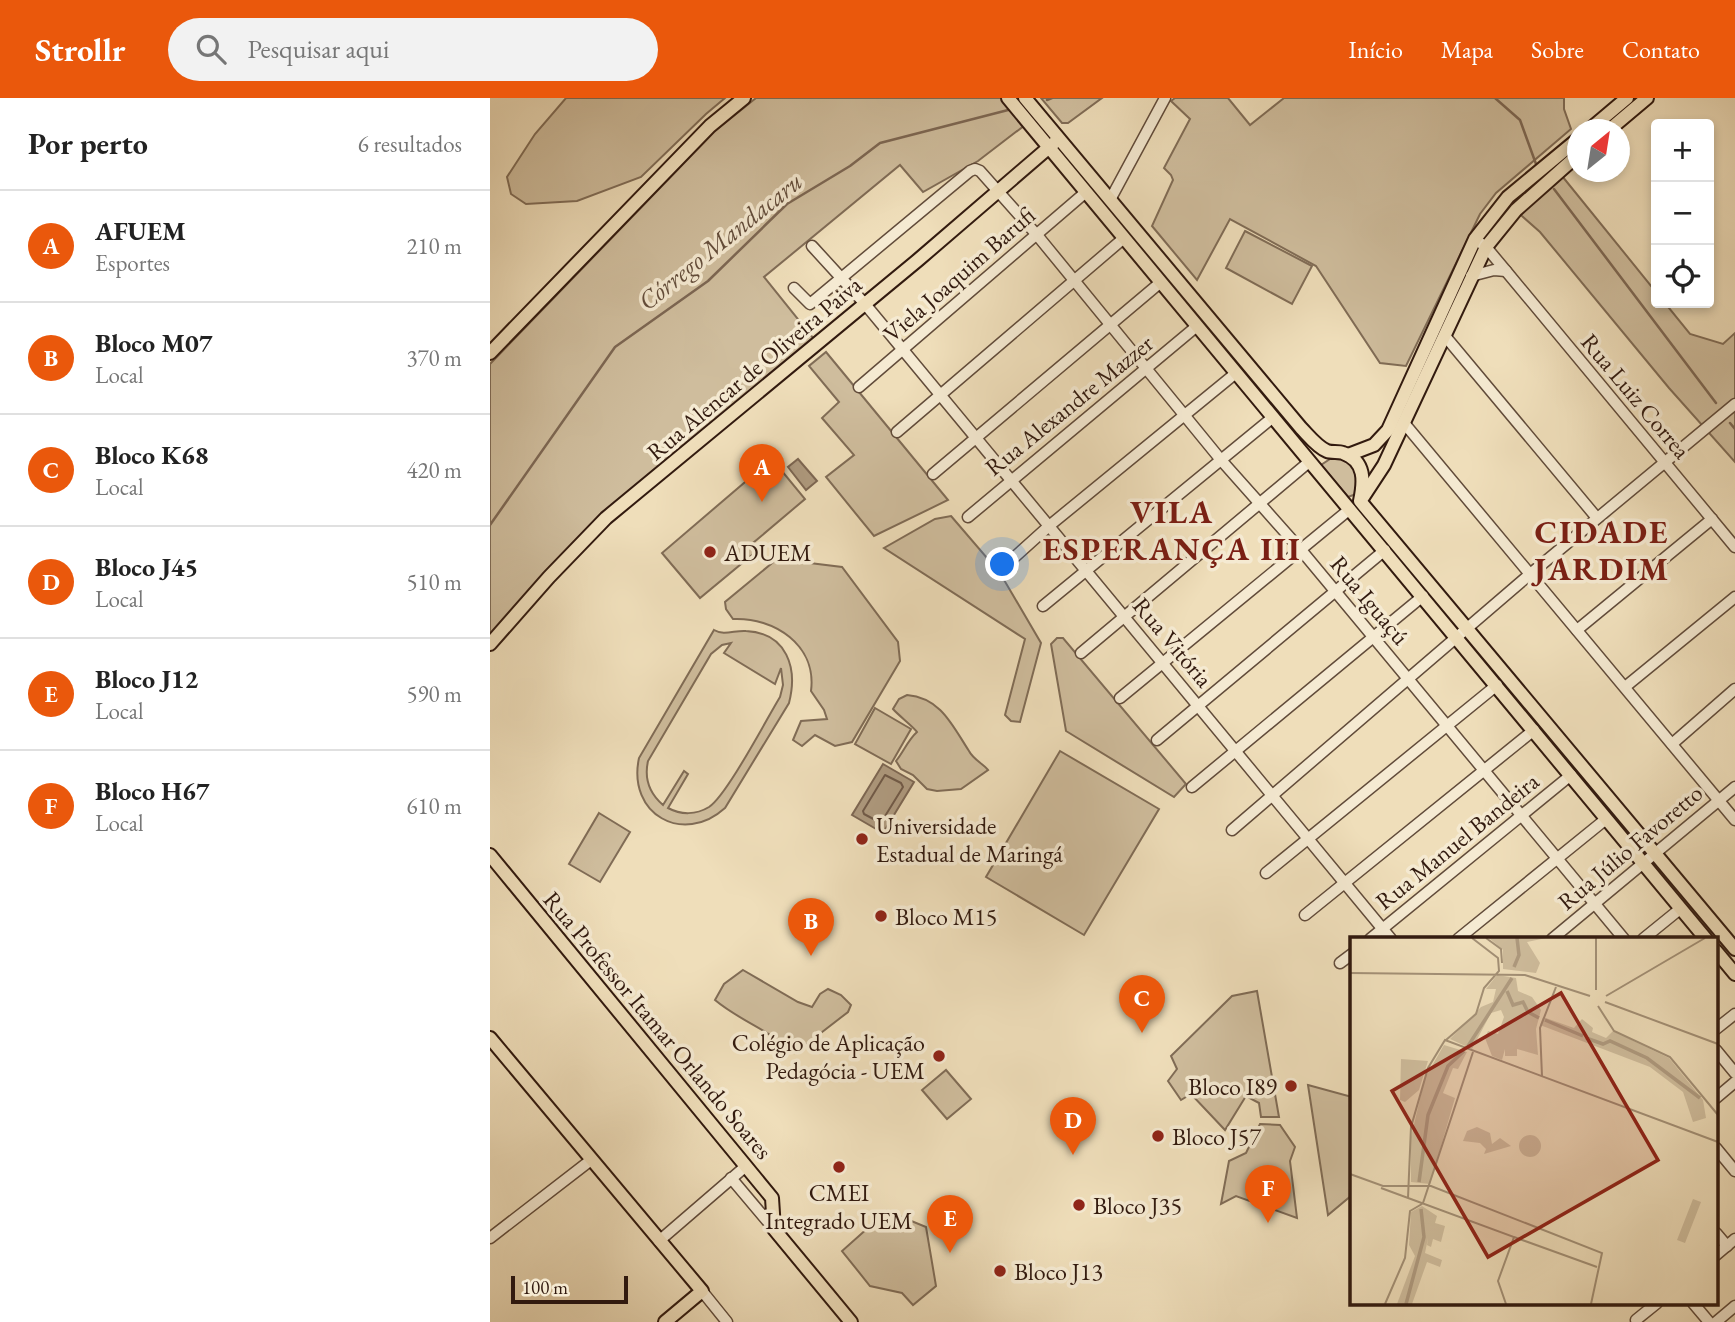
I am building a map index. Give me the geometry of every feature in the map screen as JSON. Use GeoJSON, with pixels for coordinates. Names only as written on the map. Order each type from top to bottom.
{"type":"FeatureCollection","features":[{"type":"Feature","properties":{"kind":"main road"},"geometry":{"type":"LineString","coordinates":[[490,353],[710,125],[744,98]]}},
{"type":"Feature","properties":{"kind":"main road"},"geometry":{"type":"LineString","coordinates":[[1008,98],[1309,462],[1355,505],[1735,949]]}},
{"type":"Feature","properties":{"kind":"main road"},"geometry":{"type":"LineString","coordinates":[[1026,98],[1301,428],[1326,451],[1348,455],[1374,445],[1388,430],[1481,243],[1508,197],[1567,147]]}},
{"type":"Feature","properties":{"kind":"main road"},"geometry":{"type":"LineString","coordinates":[[1602,119],[1627,98]]}},
{"type":"Feature","properties":{"kind":"main road"},"geometry":{"type":"LineString","coordinates":[[1622,119],[1647,98]]}},
{"type":"Feature","properties":{"kind":"main road","name":"Rua Alencar de Oliveira Paiva"},"geometry":{"type":"LineString","coordinates":[[490,644],[606,518],[1059,139]]}},
{"type":"Feature","properties":{"kind":"main road"},"geometry":{"type":"LineString","coordinates":[[1355,505],[1384,465],[1445,336],[1471,276],[1481,243],[1567,164]]}},
{"type":"Feature","properties":{"kind":"main road"},"geometry":{"type":"LineString","coordinates":[[1309,462],[1326,451]]}},
{"type":"Feature","properties":{"kind":"main road"},"geometry":{"type":"LineString","coordinates":[[1348,455],[1362,471],[1364,481],[1355,505]]}},
{"type":"Feature","properties":{"kind":"main road"},"geometry":{"type":"LineString","coordinates":[[1355,505],[1385,550],[1423,596],[1462,633],[1497,685],[1704,937]]}},
{"type":"Feature","properties":{"kind":"main road","name":"Rua Professor Itamar Orlando Soares"},"geometry":{"type":"LineString","coordinates":[[490,855],[772,1198],[774,1229],[851,1322]]}},
{"type":"Feature","properties":{"kind":"main road"},"geometry":{"type":"LineString","coordinates":[[1718,954],[1735,974]]}},
{"type":"Feature","properties":{"kind":"main road"},"geometry":{"type":"LineString","coordinates":[[490,1038],[702,1291],[666,1322]]}},
{"type":"Feature","properties":{"kind":"street"},"geometry":{"type":"LineString","coordinates":[[1110,200],[1165,98]]}},
{"type":"Feature","properties":{"kind":"street","name":"Rua Iguaçú"},"geometry":{"type":"LineString","coordinates":[[841,278],[970,171],[980,171],[1037,235],[1221,460],[1301,550],[1622,937]]}},
{"type":"Feature","properties":{"kind":"street","name":"Viela Joaquim Barufi"},"geometry":{"type":"LineString","coordinates":[[859,387],[1086,192]]}},
{"type":"Feature","properties":{"kind":"street"},"geometry":{"type":"LineString","coordinates":[[897,432],[1124,238]]}},
{"type":"Feature","properties":{"kind":"street","name":"Rua Luiz Correa"},"geometry":{"type":"LineString","coordinates":[[1481,243],[1735,547]]}},
{"type":"Feature","properties":{"kind":"street","name":"Rua Vitória"},"geometry":{"type":"LineString","coordinates":[[812,246],[865,304],[1389,937]]}},
{"type":"Feature","properties":{"kind":"street"},"geometry":{"type":"LineString","coordinates":[[1471,276],[1494,270],[1506,271]]}},
{"type":"Feature","properties":{"kind":"street"},"geometry":{"type":"LineString","coordinates":[[794,288],[810,304],[841,278]]}},
{"type":"Feature","properties":{"kind":"street"},"geometry":{"type":"LineString","coordinates":[[933,474],[1161,282]]}},
{"type":"Feature","properties":{"kind":"street","name":"Rua Alexandre Mazzer"},"geometry":{"type":"LineString","coordinates":[[968,517],[1197,326]]}},
{"type":"Feature","properties":{"kind":"street"},"geometry":{"type":"LineString","coordinates":[[1445,336],[1597,518]]}},
{"type":"Feature","properties":{"kind":"street"},"geometry":{"type":"LineString","coordinates":[[1007,564],[1049,526],[1236,373]]}},
{"type":"Feature","properties":{"kind":"street"},"geometry":{"type":"LineString","coordinates":[[1232,831],[1407,678],[1735,404]]}},
{"type":"Feature","properties":{"kind":"street"},"geometry":{"type":"LineString","coordinates":[[1043,606],[1272,418]]}},
{"type":"Feature","properties":{"kind":"street"},"geometry":{"type":"LineString","coordinates":[[1404,423],[1735,820]]}},
{"type":"Feature","properties":{"kind":"street"},"geometry":{"type":"LineString","coordinates":[[1081,653],[1309,462]]}},
{"type":"Feature","properties":{"kind":"street"},"geometry":{"type":"LineString","coordinates":[[1119,698],[1355,505]]}},
{"type":"Feature","properties":{"kind":"street"},"geometry":{"type":"LineString","coordinates":[[1577,631],[1712,519]]}},
{"type":"Feature","properties":{"kind":"street"},"geometry":{"type":"LineString","coordinates":[[1157,740],[1385,550]]}},
{"type":"Feature","properties":{"kind":"street"},"geometry":{"type":"LineString","coordinates":[[1192,787],[1423,596]]}},
{"type":"Feature","properties":{"kind":"street"},"geometry":{"type":"LineString","coordinates":[[1625,687],[1735,597]]}},
{"type":"Feature","properties":{"kind":"street"},"geometry":{"type":"LineString","coordinates":[[1266,873],[1497,685]]}},
{"type":"Feature","properties":{"kind":"street"},"geometry":{"type":"LineString","coordinates":[[1672,744],[1735,689]]}},
{"type":"Feature","properties":{"kind":"street"},"geometry":{"type":"LineString","coordinates":[[1305,915],[1534,730]]}},
{"type":"Feature","properties":{"kind":"street","name":"Rua Manuel Bandeira"},"geometry":{"type":"LineString","coordinates":[[1372,937],[1571,775]]}},
{"type":"Feature","properties":{"kind":"street","name":"Rua Júlio Favoretto"},"geometry":{"type":"LineString","coordinates":[[1554,937],[1735,787]]}},
{"type":"Feature","properties":{"kind":"street"},"geometry":{"type":"LineString","coordinates":[[1460,937],[1606,819]]}},
{"type":"Feature","properties":{"kind":"street"},"geometry":{"type":"LineString","coordinates":[[1645,937],[1680,909]]}},
{"type":"Feature","properties":{"kind":"street"},"geometry":{"type":"LineString","coordinates":[[1340,963],[1350,956]]}},
{"type":"Feature","properties":{"kind":"street"},"geometry":{"type":"LineString","coordinates":[[1718,1028],[1735,1014]]}},
{"type":"Feature","properties":{"kind":"street"},"geometry":{"type":"LineString","coordinates":[[1718,1052],[1735,1073]]}},
{"type":"Feature","properties":{"kind":"street"},"geometry":{"type":"LineString","coordinates":[[1718,1096],[1735,1082]]}},
{"type":"Feature","properties":{"kind":"street"},"geometry":{"type":"LineString","coordinates":[[1718,1150],[1735,1171]]}},
{"type":"Feature","properties":{"kind":"street"},"geometry":{"type":"LineString","coordinates":[[490,1238],[591,1160]]}},
{"type":"Feature","properties":{"kind":"street"},"geometry":{"type":"LineString","coordinates":[[659,1241],[746,1166]]}},
{"type":"Feature","properties":{"kind":"street","name":"Rua Professor Itamar Orlando Soares"},"geometry":{"type":"LineString","coordinates":[[731,1178],[774,1229]]}},
{"type":"Feature","properties":{"kind":"street"},"geometry":{"type":"LineString","coordinates":[[702,1291],[727,1322]]}},
{"type":"Feature","properties":{"kind":"street"},"geometry":{"type":"LineString","coordinates":[[1636,1320],[1656,1304]]}},
{"type":"Feature","properties":{"kind":"street"},"geometry":{"type":"LineString","coordinates":[[1694,1304],[1709,1322]]}},
{"type":"Feature","properties":{"kind":"street"},"geometry":{"type":"LineString","coordinates":[[1716,1322],[1735,1306]]}},
{"type":"Feature","properties":{"kind":"shaded area"},"geometry":{"type":"Polygon","coordinates":[[[566,98],[725,98],[641,177],[577,201],[526,204],[511,194],[507,177],[535,134],[566,98]]]}},
{"type":"Feature","properties":{"kind":"shaded area"},"geometry":{"type":"Polygon","coordinates":[[[756,98],[1001,98],[1025,125],[978,161],[923,192],[900,165],[764,277],[814,339],[604,514],[490,635],[490,364],[715,131],[756,98]]]}},
{"type":"Feature","properties":{"kind":"shaded area"},"geometry":{"type":"Polygon","coordinates":[[[1041,98],[1102,98],[1068,123],[1062,123],[1041,98]]]}},
{"type":"Feature","properties":{"kind":"shaded area"},"geometry":{"type":"Polygon","coordinates":[[[1175,98],[1228,98],[1250,125],[1284,98],[1564,98],[1567,132],[1496,193],[1480,214],[1406,366],[1380,363],[1316,266],[1230,219],[1197,280],[1152,226],[1173,180],[1164,168],[1190,119],[1171,101],[1175,98]]]}},
{"type":"Feature","properties":{"kind":"shaded area"},"geometry":{"type":"Polygon","coordinates":[[[1558,171],[1651,286],[1651,308],[1669,308],[1690,334],[1723,344],[1735,333],[1735,462],[1669,388],[1540,232],[1514,209],[1558,171]]]}},
{"type":"Feature","properties":{"kind":"shaded area"},"geometry":{"type":"Polygon","coordinates":[[[1245,231],[1312,266],[1292,304],[1226,268],[1245,231]]]}},
{"type":"Feature","properties":{"kind":"shaded area"},"geometry":{"type":"Polygon","coordinates":[[[826,352],[948,500],[874,536],[826,477],[854,455],[822,418],[839,402],[809,366],[826,352]]]}},
{"type":"Feature","properties":{"kind":"shaded area"},"geometry":{"type":"Polygon","coordinates":[[[1333,457],[1348,461],[1358,473],[1356,494],[1348,497],[1321,465],[1333,457]]]}},
{"type":"Feature","properties":{"kind":"shaded area"},"geometry":{"type":"Polygon","coordinates":[[[772,459],[805,499],[753,543],[758,550],[700,598],[662,553],[772,459]]]}},
{"type":"Feature","properties":{"kind":"shaded area"},"geometry":{"type":"Polygon","coordinates":[[[951,516],[1000,573],[1041,643],[1020,722],[1011,721],[1005,715],[1025,639],[884,548],[935,519],[951,516]]]}},
{"type":"Feature","properties":{"kind":"shaded area"},"geometry":{"type":"Polygon","coordinates":[[[777,559],[842,567],[898,642],[900,661],[852,742],[835,746],[815,735],[802,746],[793,740],[801,721],[827,719],[811,691],[807,660],[790,637],[763,623],[733,619],[726,609],[725,602],[777,559]]]}},
{"type":"Feature","properties":{"kind":"shaded area"},"geometry":{"type":"Polygon","coordinates":[[[714,630],[722,633],[760,633],[780,645],[790,665],[792,677],[789,703],[725,808],[709,819],[692,824],[676,824],[662,818],[650,808],[641,795],[639,758],[714,630]],[[731,643],[722,645],[711,654],[648,761],[649,785],[654,796],[663,805],[684,771],[688,774],[668,808],[678,812],[699,812],[717,800],[736,773],[780,697],[783,685],[781,668],[775,684],[724,653],[731,643]]]}},
{"type":"Feature","properties":{"kind":"shaded area"},"geometry":{"type":"Polygon","coordinates":[[[1057,638],[1063,638],[1186,784],[1174,797],[1066,731],[1051,644],[1057,638]]]}},
{"type":"Feature","properties":{"kind":"shaded area"},"geometry":{"type":"Polygon","coordinates":[[[907,695],[929,701],[937,707],[971,754],[988,770],[961,789],[937,791],[927,789],[913,775],[901,769],[896,761],[917,732],[893,709],[899,699],[907,695]]]}},
{"type":"Feature","properties":{"kind":"shaded area"},"geometry":{"type":"Polygon","coordinates":[[[875,708],[911,729],[891,764],[855,744],[875,708]]]}},
{"type":"Feature","properties":{"kind":"shaded area"},"geometry":{"type":"Polygon","coordinates":[[[1060,751],[1159,809],[1084,935],[986,877],[1060,751]]]}},
{"type":"Feature","properties":{"kind":"shaded area"},"geometry":{"type":"Polygon","coordinates":[[[599,813],[630,832],[600,882],[569,864],[599,813]]]}},
{"type":"Feature","properties":{"kind":"shaded area"},"geometry":{"type":"Polygon","coordinates":[[[743,970],[798,1002],[812,1007],[820,994],[828,989],[841,995],[851,1005],[848,1012],[795,1053],[715,1000],[724,984],[743,970]]]}},
{"type":"Feature","properties":{"kind":"shaded area"},"geometry":{"type":"Polygon","coordinates":[[[1257,991],[1279,1117],[1261,1117],[1259,1103],[1246,1096],[1225,1130],[1191,1094],[1181,1100],[1168,1081],[1177,1069],[1171,1056],[1232,996],[1257,991]]]}},
{"type":"Feature","properties":{"kind":"shaded area"},"geometry":{"type":"Polygon","coordinates":[[[946,1070],[971,1099],[947,1119],[922,1090],[946,1070]]]}},
{"type":"Feature","properties":{"kind":"shaded area"},"geometry":{"type":"Polygon","coordinates":[[[1308,1085],[1350,1096],[1350,1197],[1328,1215],[1308,1085]]]}},
{"type":"Feature","properties":{"kind":"shaded area"},"geometry":{"type":"Polygon","coordinates":[[[1260,1124],[1280,1125],[1295,1147],[1290,1161],[1297,1218],[1236,1196],[1221,1204],[1229,1161],[1246,1153],[1260,1124]]]}},
{"type":"Feature","properties":{"kind":"shaded area"},"geometry":{"type":"Polygon","coordinates":[[[887,1211],[926,1227],[936,1286],[913,1305],[902,1293],[870,1286],[842,1251],[887,1211]]]}},
{"type":"Feature","properties":{"kind":"water"},"geometry":{"type":"Polygon","coordinates":[[[798,459],[817,481],[806,490],[788,467],[798,459]]]}},
{"type":"Feature","properties":{"kind":"water"},"geometry":{"type":"Polygon","coordinates":[[[883,764],[914,782],[883,833],[852,815],[883,764]]]}},
{"type":"Feature","properties":{"kind":"waterway","name":"Córrego Mandacaru"},"geometry":{"type":"LineString","coordinates":[[1047,100],[1052,98]]}},
{"type":"Feature","properties":{"kind":"waterway"},"geometry":{"type":"LineString","coordinates":[[1495,98],[1520,120],[1536,164]]}},
{"type":"Feature","properties":{"kind":"waterway","name":"Córrego Mandacaru"},"geometry":{"type":"LineString","coordinates":[[490,525],[615,347],[708,281],[787,204],[850,166],[880,143],[1012,109]]}},
{"type":"Feature","properties":{"kind":"waterway"},"geometry":{"type":"LineString","coordinates":[[1554,189],[1716,403]]}},
{"type":"Feature","properties":{"kind":"waterway"},"geometry":{"type":"LineString","coordinates":[[1730,423],[1735,429]]}},
{"type":"Feature","properties":{"kind":"place","name":"AFUEM"},"geometry":{"type":"Point","coordinates":[762,502]}},
{"type":"Feature","properties":{"kind":"place","name":"ADUEM"},"geometry":{"type":"Point","coordinates":[710,552]}},
{"type":"Feature","properties":{"kind":"place","name":"Universidade Estadual de Maringá"},"geometry":{"type":"Point","coordinates":[862,839]}},
{"type":"Feature","properties":{"kind":"place","name":"Bloco M15"},"geometry":{"type":"Point","coordinates":[881,916]}},
{"type":"Feature","properties":{"kind":"place","name":"Bloco M07"},"geometry":{"type":"Point","coordinates":[811,956]}},
{"type":"Feature","properties":{"kind":"place","name":"Bloco K68"},"geometry":{"type":"Point","coordinates":[1142,1033]}},
{"type":"Feature","properties":{"kind":"place","name":"Colégio de Aplicação Pedagócia - UEM"},"geometry":{"type":"Point","coordinates":[939,1056]}},
{"type":"Feature","properties":{"kind":"place","name":"Bloco I89"},"geometry":{"type":"Point","coordinates":[1291,1086]}},
{"type":"Feature","properties":{"kind":"place","name":"Bloco J57"},"geometry":{"type":"Point","coordinates":[1158,1136]}},
{"type":"Feature","properties":{"kind":"place","name":"Bloco J45"},"geometry":{"type":"Point","coordinates":[1073,1155]}},
{"type":"Feature","properties":{"kind":"place","name":"CMEI Integrado UEM"},"geometry":{"type":"Point","coordinates":[839,1167]}},
{"type":"Feature","properties":{"kind":"place","name":"Bloco J35"},"geometry":{"type":"Point","coordinates":[1079,1205]}},
{"type":"Feature","properties":{"kind":"place","name":"Bloco H67"},"geometry":{"type":"Point","coordinates":[1268,1223]}},
{"type":"Feature","properties":{"kind":"place","name":"Bloco J12"},"geometry":{"type":"Point","coordinates":[950,1253]}},
{"type":"Feature","properties":{"kind":"place","name":"Bloco J13"},"geometry":{"type":"Point","coordinates":[1000,1271]}},
{"type":"Feature","properties":{"kind":"district","name":"VILA ESPERANÇA III"},"geometry":{"type":"Point","coordinates":[1172,530]}},
{"type":"Feature","properties":{"kind":"district","name":"CIDADE JARDIM"},"geometry":{"type":"Point","coordinates":[1602,550]}}]}
